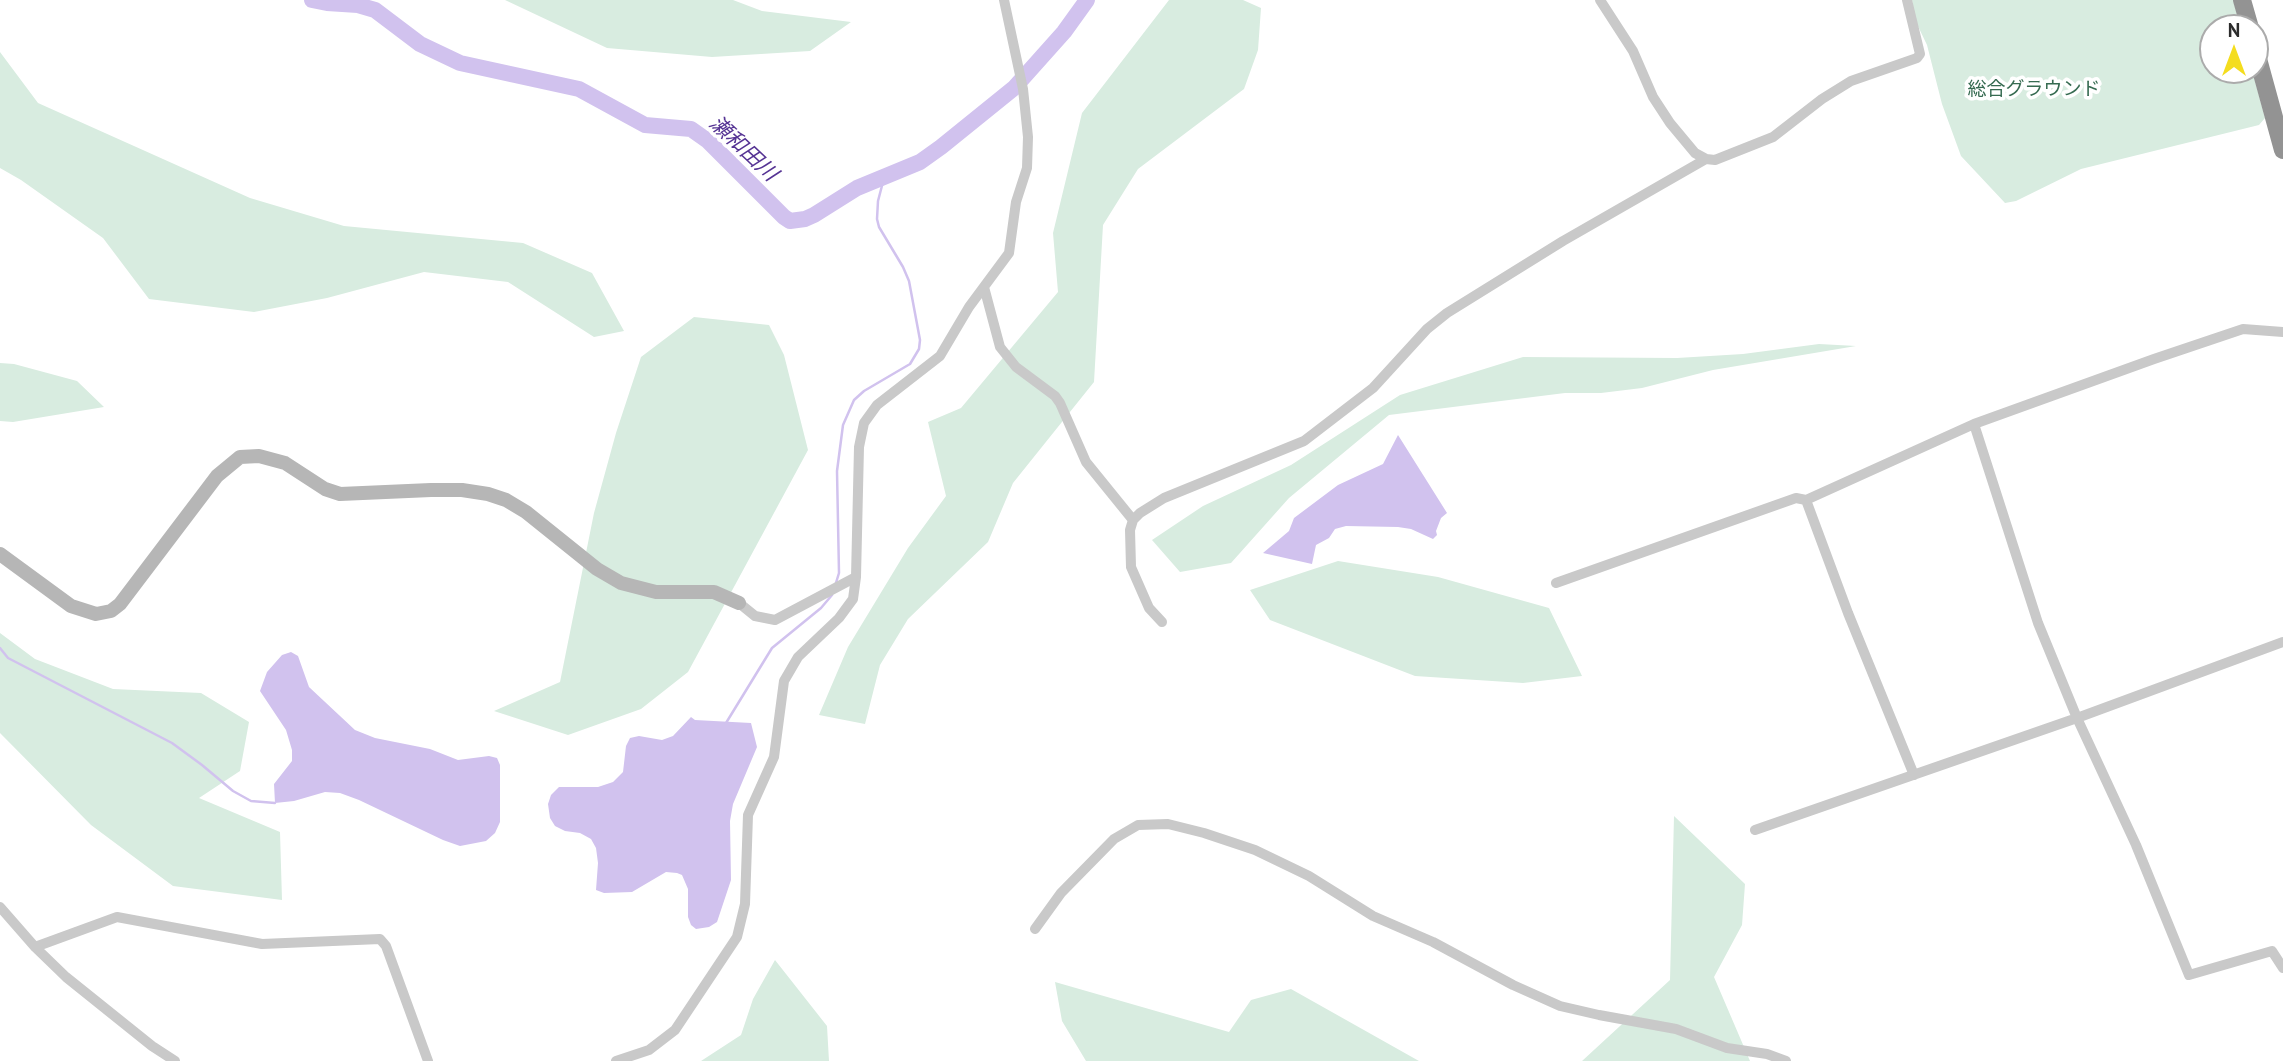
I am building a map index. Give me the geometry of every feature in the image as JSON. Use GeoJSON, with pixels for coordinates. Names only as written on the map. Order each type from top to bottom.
{"type":"FeatureCollection","features":[{"type":"Feature","properties":{"kind":"highway"},"geometry":{"type":"LineString","coordinates":[[2265,84],[2283,150]]}},
{"type":"Feature","properties":{"kind":"street"},"geometry":{"type":"LineString","coordinates":[[616,1061],[649,1050],[675,1030],[737,937],[745,904],[748,815],[774,757],[784,681],[798,657],[851,604],[856,577],[859,447],[864,423],[877,405],[940,356],[969,307],[1007,258],[1011,248],[1015,207],[1028,161],[1025,102],[1004,0]]}},
{"type":"Feature","properties":{"kind":"street"},"geometry":{"type":"LineString","coordinates":[[1600,0],[1628,42],[1653,97],[1664,114],[1691,149],[1706,159]]}},
{"type":"Feature","properties":{"kind":"street"},"geometry":{"type":"LineString","coordinates":[[1162,622],[1149,608],[1131,567],[1129,544],[1133,520],[1148,507],[1304,441],[1373,388],[1427,329],[1447,313],[1563,241],[1706,159],[1719,159],[1763,143],[1842,86],[1865,75],[1917,58],[1920,54],[1907,0]]}},
{"type":"Feature","properties":{"kind":"street"},"geometry":{"type":"LineString","coordinates":[[984,287],[1000,347],[1016,367],[1055,396],[1086,462],[1133,520]]}},
{"type":"Feature","properties":{"kind":"street"},"geometry":{"type":"LineString","coordinates":[[1556,583],[1796,498],[1806,500],[1975,424],[2244,329],[2283,332]]}},
{"type":"Feature","properties":{"kind":"street"},"geometry":{"type":"LineString","coordinates":[[1975,424],[2038,623],[2077,718],[2136,845],[2189,975],[2272,951],[2283,968]]}},
{"type":"Feature","properties":{"kind":"street"},"geometry":{"type":"LineString","coordinates":[[0,554],[71,606],[96,614],[111,611],[135,585],[217,476],[240,457],[259,456],[285,463],[325,489],[343,495],[431,490],[477,491],[488,494],[506,500],[526,512],[597,569],[621,583],[656,592],[714,592],[739,603],[755,616],[775,620],[856,577]]}},
{"type":"Feature","properties":{"kind":"street"},"geometry":{"type":"LineString","coordinates":[[1806,500],[1848,613],[1914,775]]}},
{"type":"Feature","properties":{"kind":"street"},"geometry":{"type":"LineString","coordinates":[[1755,830],[2077,718],[2283,642]]}},
{"type":"Feature","properties":{"kind":"street"},"geometry":{"type":"LineString","coordinates":[[1035,929],[1041,917],[1061,893],[1114,839],[1138,825],[1168,824],[1255,850],[1309,876],[1373,916],[1441,946],[1513,985],[1560,1006],[1599,1016],[1669,1027],[1727,1048],[1787,1059]]}},
{"type":"Feature","properties":{"kind":"street"},"geometry":{"type":"LineString","coordinates":[[0,907],[35,947],[77,986],[175,1061]]}},
{"type":"Feature","properties":{"kind":"street"},"geometry":{"type":"LineString","coordinates":[[35,947],[117,917],[262,944],[380,939],[386,946],[428,1061]]}},
{"type":"Feature","properties":{"kind":"green space"},"geometry":{"type":"Polygon","coordinates":[[[505,0],[733,0],[762,11],[851,22],[810,51],[712,57],[607,48],[505,0]]]}},
{"type":"Feature","properties":{"kind":"green space"},"geometry":{"type":"Polygon","coordinates":[[[1169,0],[1243,0],[1261,8],[1258,50],[1244,89],[1138,169],[1103,225],[1094,382],[1013,483],[988,542],[908,619],[880,665],[865,724],[819,715],[848,647],[908,548],[946,496],[928,422],[961,408],[1058,292],[1053,233],[1082,113],[1169,0]]]}},
{"type":"Feature","properties":{"kind":"green space","name":"総合グラウンド"},"geometry":{"type":"Polygon","coordinates":[[[1912,0],[2233,0],[2237,14],[2199,14],[2199,84],[2256,84],[2265,118],[2259,125],[2081,169],[2016,201],[2005,203],[1961,156],[1942,104],[1927,45],[1916,22],[1912,0]]]}},
{"type":"Feature","properties":{"kind":"green space"},"geometry":{"type":"Polygon","coordinates":[[[0,52],[38,103],[250,198],[344,226],[523,243],[592,273],[624,331],[594,337],[508,282],[424,272],[327,298],[254,312],[149,299],[103,238],[0,168],[0,52]]]}},
{"type":"Feature","properties":{"kind":"green space"},"geometry":{"type":"Polygon","coordinates":[[[694,317],[769,325],[784,355],[808,450],[688,672],[641,709],[568,735],[494,711],[560,682],[594,513],[641,357],[694,317]]]}},
{"type":"Feature","properties":{"kind":"green space"},"geometry":{"type":"Polygon","coordinates":[[[1819,344],[1856,346],[1713,370],[1642,388],[1601,393],[1565,393],[1389,415],[1289,498],[1231,563],[1180,572],[1152,540],[1203,506],[1291,465],[1400,395],[1523,357],[1677,358],[1743,354],[1819,344]]]}},
{"type":"Feature","properties":{"kind":"green space"},"geometry":{"type":"Polygon","coordinates":[[[0,363],[14,364],[77,381],[104,407],[13,422],[0,421],[0,363]]]}},
{"type":"Feature","properties":{"kind":"green space"},"geometry":{"type":"Polygon","coordinates":[[[1338,561],[1438,577],[1549,608],[1582,676],[1523,683],[1415,676],[1270,620],[1250,590],[1338,561]]]}},
{"type":"Feature","properties":{"kind":"green space"},"geometry":{"type":"Polygon","coordinates":[[[0,633],[35,659],[113,689],[201,693],[249,722],[240,771],[199,798],[280,832],[282,900],[173,886],[91,825],[0,733],[0,633]]]}},
{"type":"Feature","properties":{"kind":"green space"},"geometry":{"type":"Polygon","coordinates":[[[1674,816],[1745,884],[1742,925],[1714,977],[1750,1061],[1582,1061],[1670,980],[1674,816]]]}},
{"type":"Feature","properties":{"kind":"green space"},"geometry":{"type":"Polygon","coordinates":[[[775,960],[827,1026],[829,1061],[701,1061],[741,1035],[753,999],[775,960]]]}},
{"type":"Feature","properties":{"kind":"green space"},"geometry":{"type":"Polygon","coordinates":[[[1055,982],[1229,1032],[1251,1000],[1291,989],[1419,1061],[1086,1061],[1062,1021],[1055,982]]]}},
{"type":"Feature","properties":{"kind":"shaded area"},"geometry":{"type":"Polygon","coordinates":[[[1398,435],[1447,513],[1441,518],[1437,535],[1433,539],[1411,529],[1398,527],[1346,526],[1335,529],[1329,538],[1316,545],[1312,564],[1263,553],[1289,531],[1294,518],[1338,485],[1383,464],[1398,435]]]}},
{"type":"Feature","properties":{"kind":"shaded area"},"geometry":{"type":"Polygon","coordinates":[[[291,652],[298,656],[309,687],[355,730],[375,738],[430,749],[458,760],[489,756],[497,758],[500,765],[500,822],[495,833],[486,841],[460,846],[340,793],[325,792],[294,801],[275,803],[274,784],[292,761],[292,750],[286,730],[260,691],[267,672],[282,655],[291,652]]]}},
{"type":"Feature","properties":{"kind":"shaded area"},"geometry":{"type":"Polygon","coordinates":[[[691,717],[695,720],[751,723],[757,747],[733,804],[730,821],[731,880],[717,922],[709,927],[696,929],[688,917],[688,889],[682,875],[677,873],[666,872],[632,892],[604,893],[596,890],[598,863],[596,848],[591,839],[555,826],[550,818],[548,804],[551,795],[559,787],[598,787],[613,782],[623,772],[626,746],[630,738],[639,736],[662,740],[673,736],[691,717]]]}},
{"type":"Feature","properties":{"kind":"waterway","name":"瀬和田川"},"geometry":{"type":"LineString","coordinates":[[312,0],[358,5],[375,10],[420,44],[460,63],[579,89],[645,125],[691,129],[708,141],[790,221],[814,215],[857,188],[920,162],[941,147],[1014,88],[1064,32],[1087,0]]}},
{"type":"Feature","properties":{"kind":"waterway"},"geometry":{"type":"LineString","coordinates":[[835,586],[839,573],[837,471],[843,425],[854,400],[864,391],[910,364],[919,349],[920,340],[909,281],[877,219],[884,178]]}},
{"type":"Feature","properties":{"kind":"waterway"},"geometry":{"type":"LineString","coordinates":[[726,723],[772,648],[821,608],[832,595]]}},
{"type":"Feature","properties":{"kind":"waterway"},"geometry":{"type":"LineString","coordinates":[[0,648],[8,658],[172,743],[233,791],[251,801],[275,803]]}}]}
